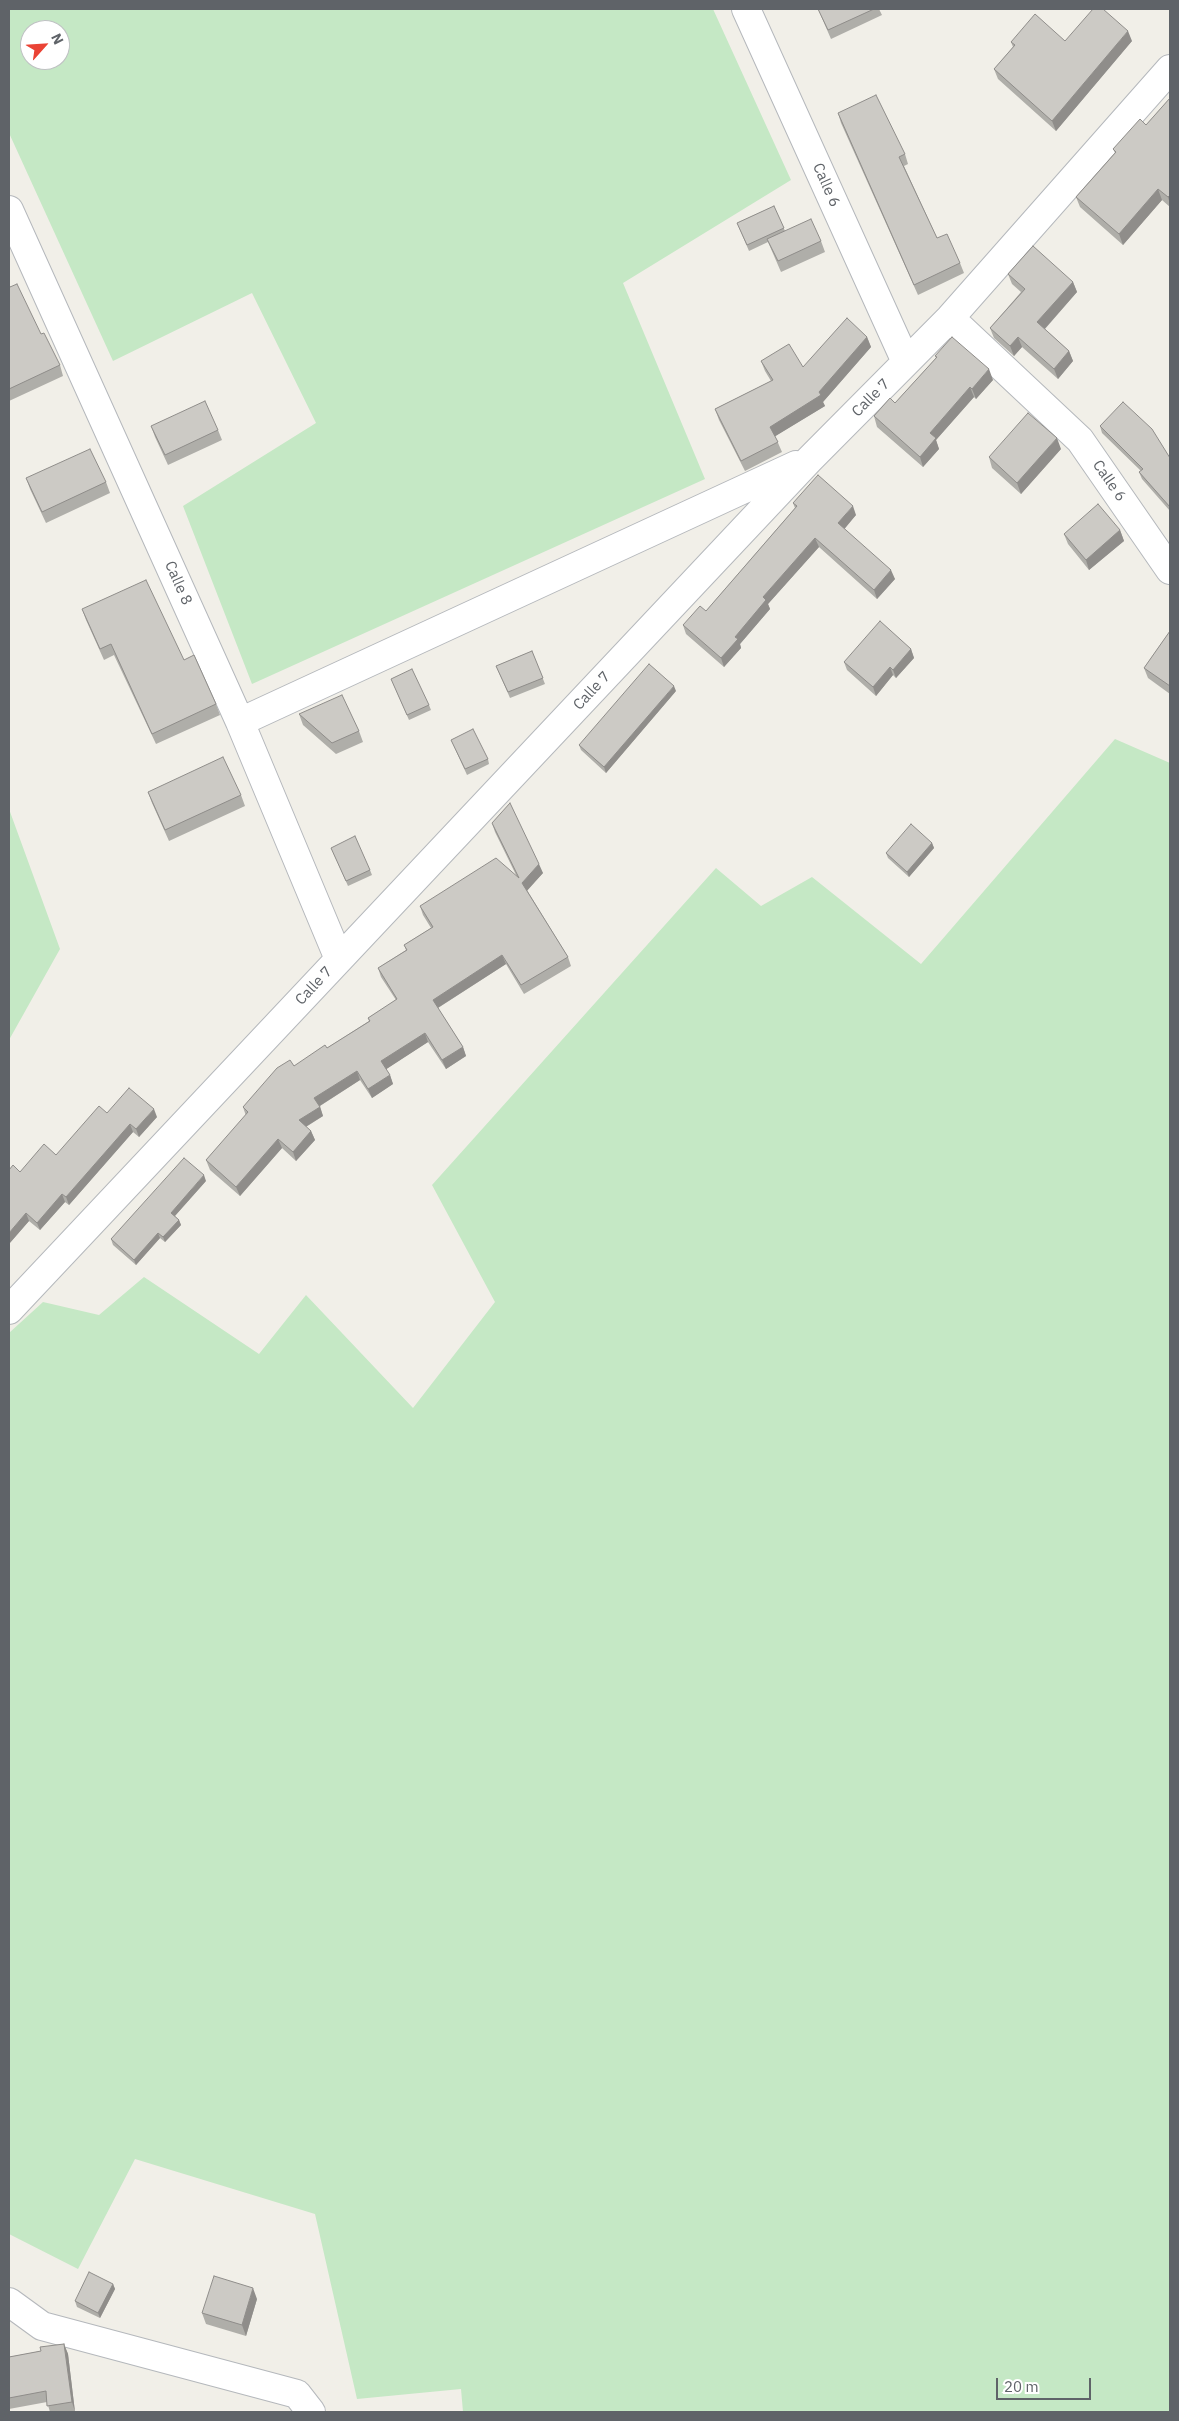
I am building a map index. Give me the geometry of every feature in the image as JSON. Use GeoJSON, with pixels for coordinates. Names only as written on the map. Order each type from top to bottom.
{"type":"FeatureCollection","features":[{"type":"Feature","properties":{"kind":"street","name":"Calle 6"},"geometry":{"type":"LineString","coordinates":[[746,9],[906,362]]}},
{"type":"Feature","properties":{"kind":"street","name":"Calle 7"},"geometry":{"type":"LineString","coordinates":[[9,1310],[809,460],[950,318],[1170,69]]}},
{"type":"Feature","properties":{"kind":"street","name":"Calle 8"},"geometry":{"type":"LineString","coordinates":[[9,210],[240,722],[340,959]]}},
{"type":"Feature","properties":{"kind":"street","name":"Calle 6"},"geometry":{"type":"LineString","coordinates":[[950,318],[1080,440],[1170,570]]}},
{"type":"Feature","properties":{"kind":"street"},"geometry":{"type":"LineString","coordinates":[[240,722],[809,460]]}},
{"type":"Feature","properties":{"kind":"street"},"geometry":{"type":"LineString","coordinates":[[9,2302],[42,2326],[297,2394],[311,2412]]}},
{"type":"Feature","properties":{"kind":"green space"},"geometry":{"type":"Polygon","coordinates":[[[9,9],[713,9],[791,180],[623,283],[705,479],[252,684],[183,506],[316,423],[252,293],[113,361],[9,133],[9,9]]]}},
{"type":"Feature","properties":{"kind":"green space"},"geometry":{"type":"Polygon","coordinates":[[[1115,739],[1170,763],[1170,2412],[463,2412],[461,2389],[357,2399],[315,2214],[135,2159],[78,2269],[9,2234],[9,1333],[43,1302],[99,1315],[144,1277],[259,1354],[306,1295],[413,1408],[495,1302],[432,1185],[716,868],[761,906],[812,877],[921,964],[1115,739]]]}},
{"type":"Feature","properties":{"kind":"green space"},"geometry":{"type":"Polygon","coordinates":[[[9,809],[60,949],[9,1040],[9,809]]]}},
{"type":"Feature","properties":{"kind":"building"},"geometry":{"type":"Polygon","coordinates":[[[818,9],[874,9],[828,30],[818,9]]]}},
{"type":"Feature","properties":{"kind":"building"},"geometry":{"type":"Polygon","coordinates":[[[1093,9],[1103,9],[1128,31],[1052,121],[994,69],[1015,45],[1011,42],[1035,14],[1065,41],[1093,9]]]}},
{"type":"Feature","properties":{"kind":"building"},"geometry":{"type":"Polygon","coordinates":[[[876,95],[905,154],[899,157],[937,238],[947,234],[960,263],[914,285],[838,113],[876,95]]]}},
{"type":"Feature","properties":{"kind":"building"},"geometry":{"type":"Polygon","coordinates":[[[1170,98],[1170,195],[1168,197],[1158,189],[1119,234],[1076,197],[1116,152],[1113,149],[1140,119],[1146,125],[1170,98]]]}},
{"type":"Feature","properties":{"kind":"building"},"geometry":{"type":"Polygon","coordinates":[[[774,206],[784,228],[747,245],[737,223],[774,206]]]}},
{"type":"Feature","properties":{"kind":"building"},"geometry":{"type":"Polygon","coordinates":[[[811,219],[821,241],[778,261],[767,239],[811,219]]]}},
{"type":"Feature","properties":{"kind":"building"},"geometry":{"type":"Polygon","coordinates":[[[1033,246],[1073,282],[1037,322],[1069,351],[1054,369],[1018,337],[1010,346],[990,328],[1025,289],[1008,274],[1033,246]]]}},
{"type":"Feature","properties":{"kind":"building"},"geometry":{"type":"Polygon","coordinates":[[[17,284],[41,334],[44,333],[60,365],[9,389],[9,285],[10,287],[17,284]]]}},
{"type":"Feature","properties":{"kind":"building"},"geometry":{"type":"Polygon","coordinates":[[[847,318],[867,337],[819,392],[821,395],[770,427],[778,442],[741,461],[715,409],[773,380],[761,361],[789,344],[803,367],[847,318]]]}},
{"type":"Feature","properties":{"kind":"building"},"geometry":{"type":"Polygon","coordinates":[[[952,337],[989,369],[972,389],[970,387],[930,433],[936,438],[920,457],[874,416],[890,398],[895,403],[937,357],[935,356],[952,337]]]}},
{"type":"Feature","properties":{"kind":"building"},"geometry":{"type":"Polygon","coordinates":[[[205,401],[218,430],[165,455],[151,426],[205,401]]]}},
{"type":"Feature","properties":{"kind":"building"},"geometry":{"type":"Polygon","coordinates":[[[1123,402],[1152,429],[1170,458],[1170,507],[1139,472],[1143,469],[1100,426],[1123,402]]]}},
{"type":"Feature","properties":{"kind":"building"},"geometry":{"type":"Polygon","coordinates":[[[1028,413],[1057,438],[1017,483],[989,457],[1028,413]]]}},
{"type":"Feature","properties":{"kind":"building"},"geometry":{"type":"Polygon","coordinates":[[[90,449],[106,482],[42,512],[26,478],[90,449]]]}},
{"type":"Feature","properties":{"kind":"building"},"geometry":{"type":"Polygon","coordinates":[[[818,475],[853,506],[838,523],[891,570],[874,590],[815,538],[763,597],[766,600],[735,637],[738,639],[721,658],[683,625],[700,606],[706,611],[797,506],[793,503],[818,475]]]}},
{"type":"Feature","properties":{"kind":"building"},"geometry":{"type":"Polygon","coordinates":[[[1098,504],[1120,530],[1086,560],[1064,534],[1098,504]]]}},
{"type":"Feature","properties":{"kind":"building"},"geometry":{"type":"Polygon","coordinates":[[[146,580],[184,660],[194,655],[216,704],[152,734],[111,644],[100,649],[82,609],[146,580]]]}},
{"type":"Feature","properties":{"kind":"building"},"geometry":{"type":"Polygon","coordinates":[[[880,621],[911,649],[893,670],[890,667],[873,687],[844,662],[880,621]]]}},
{"type":"Feature","properties":{"kind":"building"},"geometry":{"type":"Polygon","coordinates":[[[1170,631],[1170,686],[1144,668],[1170,631]]]}},
{"type":"Feature","properties":{"kind":"building"},"geometry":{"type":"Polygon","coordinates":[[[532,651],[543,678],[508,692],[496,666],[532,651]]]}},
{"type":"Feature","properties":{"kind":"building"},"geometry":{"type":"Polygon","coordinates":[[[649,664],[674,686],[604,767],[579,745],[649,664]]]}},
{"type":"Feature","properties":{"kind":"building"},"geometry":{"type":"Polygon","coordinates":[[[412,669],[429,705],[407,715],[391,679],[412,669]]]}},
{"type":"Feature","properties":{"kind":"building"},"geometry":{"type":"Polygon","coordinates":[[[342,695],[359,731],[332,743],[299,714],[342,695]]]}},
{"type":"Feature","properties":{"kind":"building"},"geometry":{"type":"Polygon","coordinates":[[[473,729],[488,759],[465,769],[451,740],[473,729]]]}},
{"type":"Feature","properties":{"kind":"building"},"geometry":{"type":"Polygon","coordinates":[[[223,757],[241,795],[165,830],[148,792],[223,757]]]}},
{"type":"Feature","properties":{"kind":"building"},"geometry":{"type":"Polygon","coordinates":[[[510,803],[539,864],[522,883],[568,957],[521,985],[502,955],[433,1000],[463,1047],[442,1060],[425,1033],[381,1061],[390,1075],[368,1089],[357,1071],[314,1098],[320,1107],[299,1120],[311,1131],[293,1152],[278,1139],[236,1187],[206,1160],[248,1112],[243,1107],[277,1068],[290,1060],[294,1066],[325,1045],[327,1048],[370,1021],[368,1018],[397,999],[378,968],[407,950],[404,945],[433,927],[420,906],[496,858],[519,878],[492,823],[510,803]]]}},
{"type":"Feature","properties":{"kind":"building"},"geometry":{"type":"Polygon","coordinates":[[[911,824],[932,843],[907,872],[886,853],[911,824]]]}},
{"type":"Feature","properties":{"kind":"building"},"geometry":{"type":"Polygon","coordinates":[[[355,836],[370,870],[346,881],[331,848],[355,836]]]}},
{"type":"Feature","properties":{"kind":"building"},"geometry":{"type":"Polygon","coordinates":[[[129,1088],[154,1109],[136,1129],[130,1124],[66,1197],[62,1194],[37,1223],[26,1213],[9,1233],[9,1170],[13,1165],[20,1172],[44,1144],[56,1155],[99,1106],[107,1113],[129,1088]]]}},
{"type":"Feature","properties":{"kind":"building"},"geometry":{"type":"Polygon","coordinates":[[[184,1158],[204,1175],[171,1213],[179,1220],[163,1237],[158,1233],[134,1260],[111,1239],[184,1158]]]}},
{"type":"Feature","properties":{"kind":"building"},"geometry":{"type":"Polygon","coordinates":[[[89,2272],[113,2284],[98,2313],[75,2301],[89,2272]]]}},
{"type":"Feature","properties":{"kind":"building"},"geometry":{"type":"Polygon","coordinates":[[[214,2276],[253,2288],[242,2325],[202,2313],[214,2276]]]}},
{"type":"Feature","properties":{"kind":"building"},"geometry":{"type":"Polygon","coordinates":[[[64,2344],[72,2402],[47,2406],[46,2391],[9,2398],[9,2357],[41,2351],[40,2347],[64,2344]]]}}]}
